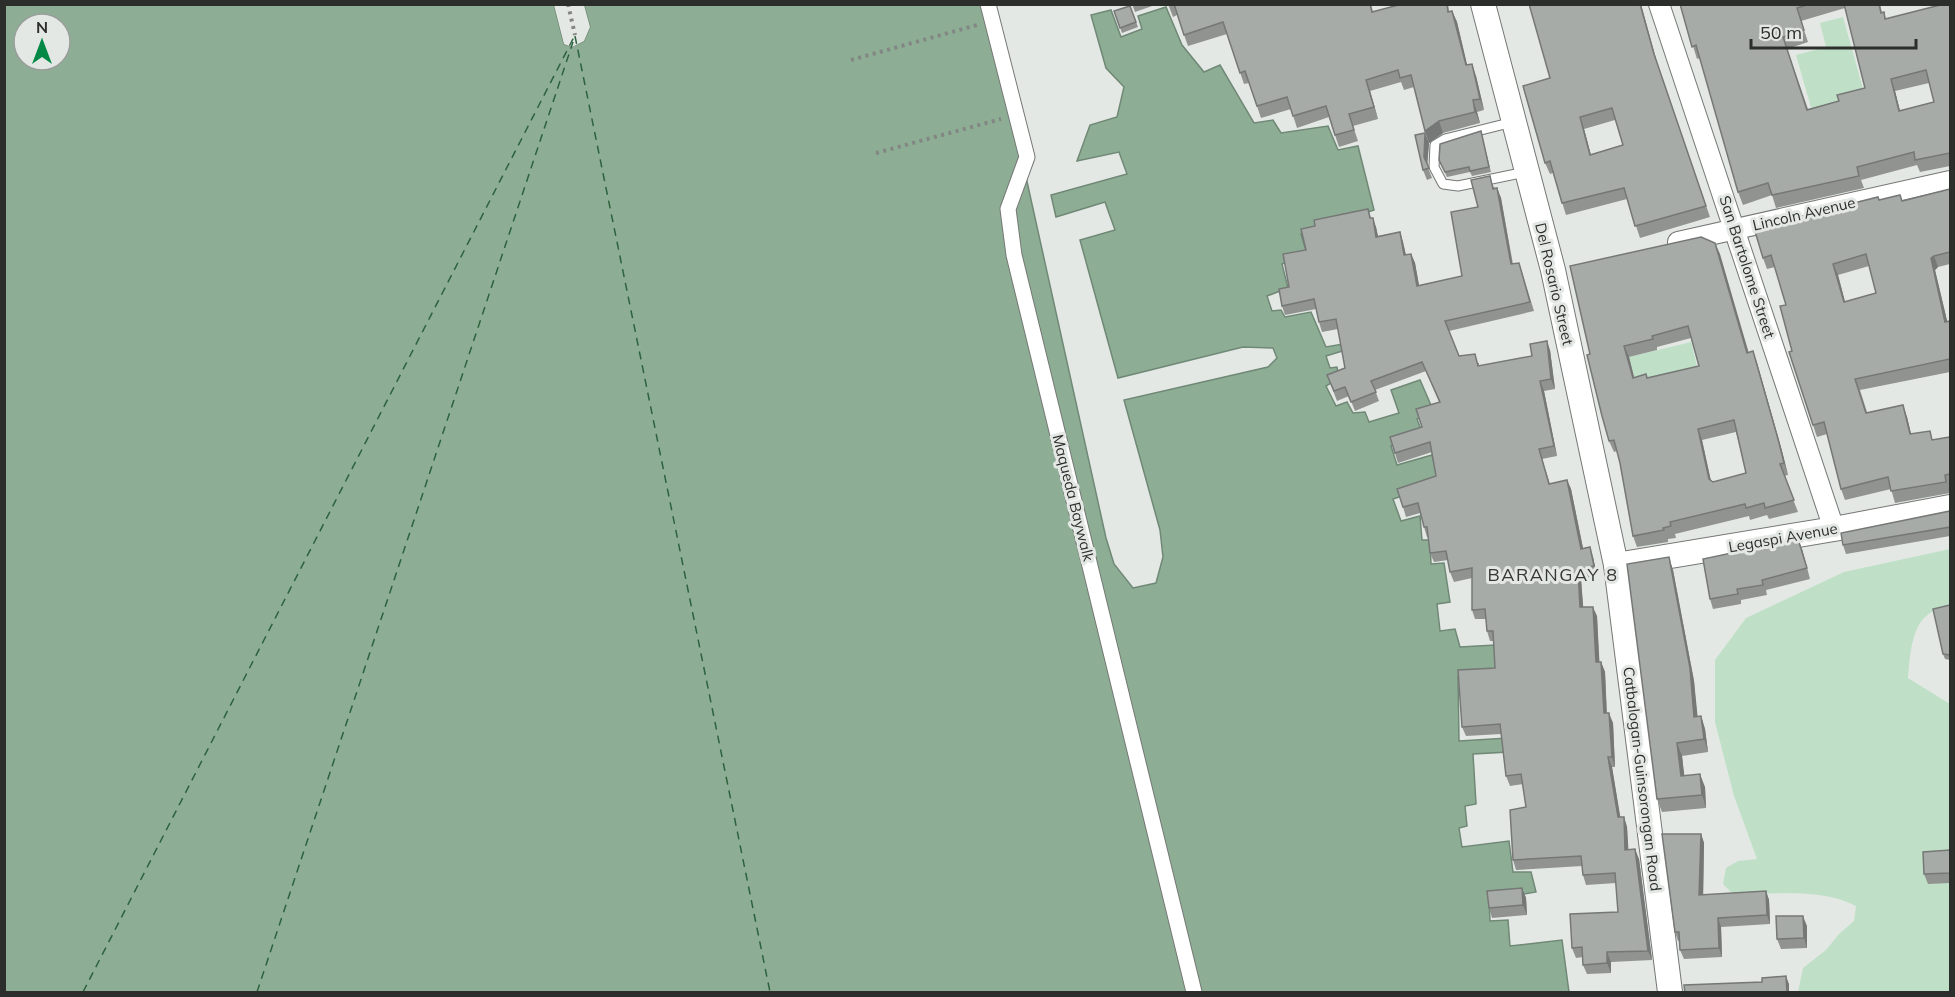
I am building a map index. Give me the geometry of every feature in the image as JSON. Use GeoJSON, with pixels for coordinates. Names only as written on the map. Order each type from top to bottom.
{"type":"FeatureCollection","features":[{"type":"Feature","properties":{"kind":"street","name":"Maqueda Baywalk"},"geometry":{"type":"LineString","coordinates":[[988,4],[1027,157],[1008,209],[1014,255],[1194,993]]}},
{"type":"Feature","properties":{"kind":"street","name":"Del Rosario Street"},"geometry":{"type":"LineString","coordinates":[[1483,4],[1527,172],[1564,268],[1616,566]]}},
{"type":"Feature","properties":{"kind":"street","name":"San Bartolome Street"},"geometry":{"type":"LineString","coordinates":[[1659,4],[1834,530]]}},
{"type":"Feature","properties":{"kind":"street","name":"Lincoln Avenue"},"geometry":{"type":"LineString","coordinates":[[1655,248],[1950,181]]}},
{"type":"Feature","properties":{"kind":"street","name":"Legaspi Avenue"},"geometry":{"type":"LineString","coordinates":[[1616,566],[1834,530],[1950,507]]}},
{"type":"Feature","properties":{"kind":"street","name":"Catbalogan-Guinsorongan Road"},"geometry":{"type":"LineString","coordinates":[[1616,566],[1670,993]]}},
{"type":"Feature","properties":{"kind":"lane"},"geometry":{"type":"LineString","coordinates":[[1513,122],[1445,139],[1435,145],[1434,167],[1443,184],[1458,186],[1527,172]]}},
{"type":"Feature","properties":{"kind":"path"},"geometry":{"type":"LineString","coordinates":[[568,4],[575,35]]}},
{"type":"Feature","properties":{"kind":"path"},"geometry":{"type":"LineString","coordinates":[[851,60],[981,24]]}},
{"type":"Feature","properties":{"kind":"path"},"geometry":{"type":"LineString","coordinates":[[876,153],[1007,117]]}},
{"type":"Feature","properties":{"kind":"shaded area"},"geometry":{"type":"Polygon","coordinates":[[[5,5],[554,5],[564,44],[572,47],[584,41],[590,27],[584,5],[981,5],[1018,141],[1106,538],[1114,564],[1133,588],[1156,583],[1163,557],[1160,530],[1124,400],[1268,367],[1277,358],[1273,348],[1243,347],[1118,378],[1080,240],[1115,230],[1105,202],[1056,217],[1051,195],[1127,174],[1119,152],[1077,161],[1090,125],[1117,117],[1124,87],[1106,68],[1091,15],[1111,10],[1121,37],[1142,29],[1138,16],[1166,7],[1182,45],[1204,72],[1220,65],[1254,123],[1273,120],[1281,133],[1328,126],[1338,150],[1358,146],[1374,210],[1301,234],[1307,254],[1282,264],[1288,288],[1267,296],[1272,311],[1281,310],[1285,317],[1311,312],[1326,347],[1360,341],[1362,345],[1326,356],[1330,368],[1337,367],[1339,378],[1326,386],[1336,406],[1347,402],[1353,413],[1365,412],[1369,422],[1399,413],[1391,390],[1420,380],[1434,412],[1417,419],[1423,435],[1391,446],[1397,465],[1432,455],[1441,483],[1393,499],[1401,521],[1420,516],[1422,540],[1430,540],[1431,564],[1444,563],[1450,602],[1437,604],[1440,631],[1455,629],[1460,647],[1495,645],[1497,675],[1458,677],[1459,741],[1508,738],[1509,752],[1473,754],[1476,804],[1465,806],[1467,826],[1459,828],[1462,847],[1509,841],[1513,872],[1531,872],[1536,892],[1489,900],[1490,921],[1508,920],[1510,946],[1562,940],[1569,992],[5,992],[5,5]]]}},
{"type":"Feature","properties":{"kind":"shaded area"},"geometry":{"type":"Polygon","coordinates":[[[1843,17],[1865,96],[1812,111],[1796,55],[1826,47],[1820,23],[1843,17]]]}},
{"type":"Feature","properties":{"kind":"shaded area"},"geometry":{"type":"Polygon","coordinates":[[[1691,342],[1699,374],[1637,389],[1629,357],[1691,342]]]}},
{"type":"Feature","properties":{"kind":"shaded area"},"geometry":{"type":"Polygon","coordinates":[[[1950,549],[1950,606],[1937,609],[1921,622],[1910,654],[1908,678],[1950,704],[1950,992],[1798,992],[1803,968],[1826,950],[1854,921],[1856,906],[1842,900],[1812,894],[1733,894],[1723,884],[1726,868],[1738,861],[1757,859],[1734,796],[1715,722],[1715,660],[1746,618],[1844,572],[1950,549]]]}},
{"type":"Feature","properties":{"kind":"pier"},"geometry":{"type":"Polygon","coordinates":[[[557,4],[567,42],[572,44],[582,39],[587,27],[581,5],[584,5],[590,27],[584,41],[572,47],[564,44],[554,5],[557,4]]]}},
{"type":"Feature","properties":{"kind":"building"},"geometry":{"type":"Polygon","coordinates":[[[1174,4],[1370,4],[1372,12],[1402,4],[1447,4],[1448,12],[1452,11],[1466,65],[1472,64],[1480,99],[1473,100],[1475,112],[1439,121],[1425,131],[1411,75],[1400,78],[1398,70],[1366,80],[1374,107],[1349,114],[1354,130],[1335,135],[1326,106],[1293,116],[1287,97],[1257,106],[1245,71],[1240,73],[1223,22],[1184,35],[1174,4]]]}},
{"type":"Feature","properties":{"kind":"building"},"geometry":{"type":"Polygon","coordinates":[[[1529,4],[1640,4],[1654,54],[1706,206],[1635,226],[1624,188],[1562,203],[1550,161],[1545,163],[1523,86],[1550,78],[1529,4]],[[1612,108],[1580,117],[1590,155],[1623,145],[1612,108]]]}},
{"type":"Feature","properties":{"kind":"building"},"geometry":{"type":"Polygon","coordinates":[[[1680,4],[1810,4],[1797,8],[1804,30],[1783,37],[1807,110],[1839,101],[1837,95],[1865,88],[1844,4],[1879,4],[1885,19],[1950,4],[1950,153],[1915,160],[1914,152],[1857,167],[1859,176],[1772,195],[1768,183],[1738,192],[1696,45],[1692,47],[1680,4]],[[1926,70],[1891,79],[1899,111],[1934,102],[1926,70]]]}},
{"type":"Feature","properties":{"kind":"building"},"geometry":{"type":"Polygon","coordinates":[[[1130,6],[1136,22],[1120,28],[1114,11],[1130,6]]]}},
{"type":"Feature","properties":{"kind":"building"},"geometry":{"type":"Polygon","coordinates":[[[1481,131],[1489,167],[1470,171],[1469,167],[1445,172],[1439,160],[1440,144],[1481,131]]]}},
{"type":"Feature","properties":{"kind":"building"},"geometry":{"type":"Polygon","coordinates":[[[1425,133],[1424,157],[1429,168],[1423,170],[1415,135],[1425,133]]]}},
{"type":"Feature","properties":{"kind":"building"},"geometry":{"type":"Polygon","coordinates":[[[1490,176],[1493,189],[1497,188],[1511,264],[1519,263],[1530,302],[1445,321],[1459,356],[1475,354],[1478,366],[1532,356],[1530,344],[1547,341],[1551,379],[1540,381],[1554,446],[1539,449],[1549,484],[1567,480],[1581,549],[1590,547],[1594,566],[1578,569],[1580,607],[1593,607],[1596,662],[1601,662],[1604,713],[1609,713],[1612,757],[1608,757],[1618,817],[1624,817],[1625,850],[1635,849],[1648,951],[1607,952],[1607,963],[1583,965],[1582,947],[1572,948],[1570,914],[1618,912],[1615,873],[1583,875],[1581,856],[1513,860],[1510,810],[1526,807],[1521,774],[1506,776],[1500,724],[1462,727],[1458,670],[1495,668],[1493,631],[1487,631],[1485,609],[1472,610],[1472,568],[1450,572],[1446,551],[1430,553],[1427,527],[1424,527],[1418,503],[1403,507],[1397,489],[1436,476],[1430,442],[1395,453],[1390,437],[1422,427],[1416,409],[1440,402],[1422,362],[1371,381],[1376,392],[1351,402],[1345,387],[1334,391],[1327,375],[1345,368],[1336,319],[1319,322],[1314,299],[1282,306],[1279,289],[1289,287],[1283,254],[1306,250],[1301,229],[1315,226],[1314,220],[1368,209],[1370,218],[1373,218],[1376,237],[1400,232],[1404,255],[1411,254],[1417,286],[1462,276],[1451,212],[1478,207],[1471,180],[1490,176]]]}},
{"type":"Feature","properties":{"kind":"building"},"geometry":{"type":"Polygon","coordinates":[[[1950,189],[1950,252],[1931,258],[1945,322],[1950,321],[1950,359],[1855,379],[1866,413],[1903,405],[1910,434],[1930,431],[1932,440],[1950,437],[1950,474],[1945,475],[1946,482],[1891,491],[1888,477],[1841,489],[1824,422],[1813,425],[1789,352],[1792,351],[1780,306],[1786,305],[1771,255],[1763,258],[1754,228],[1878,197],[1879,200],[1900,195],[1902,201],[1950,189]],[[1866,254],[1833,264],[1844,302],[1876,293],[1866,254]]]}},
{"type":"Feature","properties":{"kind":"building"},"geometry":{"type":"Polygon","coordinates":[[[1701,237],[1715,243],[1747,353],[1753,351],[1784,463],[1780,464],[1794,500],[1765,508],[1764,503],[1746,508],[1745,504],[1670,522],[1671,526],[1663,528],[1664,530],[1633,536],[1620,463],[1614,440],[1609,441],[1602,416],[1587,355],[1590,354],[1570,266],[1701,237]],[[1688,326],[1652,336],[1653,339],[1624,346],[1633,378],[1646,374],[1647,378],[1699,366],[1688,326]],[[1734,420],[1698,429],[1709,479],[1713,482],[1746,473],[1734,420]]]}},
{"type":"Feature","properties":{"kind":"building"},"geometry":{"type":"Polygon","coordinates":[[[1950,511],[1950,527],[1843,545],[1841,533],[1950,511]]]}},
{"type":"Feature","properties":{"kind":"building"},"geometry":{"type":"Polygon","coordinates":[[[1798,539],[1807,568],[1762,580],[1763,585],[1737,589],[1738,594],[1710,599],[1703,559],[1798,539]]]}},
{"type":"Feature","properties":{"kind":"building"},"geometry":{"type":"Polygon","coordinates":[[[1669,557],[1690,668],[1694,717],[1701,716],[1704,739],[1677,743],[1681,776],[1700,774],[1702,795],[1657,799],[1627,564],[1669,557]]]}},
{"type":"Feature","properties":{"kind":"building"},"geometry":{"type":"Polygon","coordinates":[[[1950,605],[1950,655],[1943,654],[1933,609],[1950,605]]]}},
{"type":"Feature","properties":{"kind":"building"},"geometry":{"type":"Polygon","coordinates":[[[1662,834],[1701,834],[1699,895],[1766,891],[1767,915],[1718,918],[1719,948],[1680,950],[1679,932],[1675,932],[1662,834]]]}},
{"type":"Feature","properties":{"kind":"building"},"geometry":{"type":"Polygon","coordinates":[[[1950,850],[1950,873],[1924,874],[1923,852],[1950,850]]]}},
{"type":"Feature","properties":{"kind":"building"},"geometry":{"type":"Polygon","coordinates":[[[1522,888],[1523,905],[1489,908],[1487,891],[1522,888]]]}},
{"type":"Feature","properties":{"kind":"building"},"geometry":{"type":"Polygon","coordinates":[[[1776,916],[1803,916],[1804,938],[1777,939],[1776,916]]]}},
{"type":"Feature","properties":{"kind":"building"},"geometry":{"type":"Polygon","coordinates":[[[1786,976],[1787,993],[1685,993],[1684,985],[1762,982],[1762,978],[1786,976]]]}},
{"type":"Feature","properties":{"kind":"ferry route"},"geometry":{"type":"LineString","coordinates":[[83,992],[575,35]]}},
{"type":"Feature","properties":{"kind":"ferry route"},"geometry":{"type":"LineString","coordinates":[[575,36],[770,992]]}},
{"type":"Feature","properties":{"kind":"ferry route"},"geometry":{"type":"LineString","coordinates":[[257,992],[573,42]]}},
{"type":"Feature","properties":{"kind":"district","name":"BARANGAY 8"},"geometry":{"type":"Point","coordinates":[1553,575]}}]}
